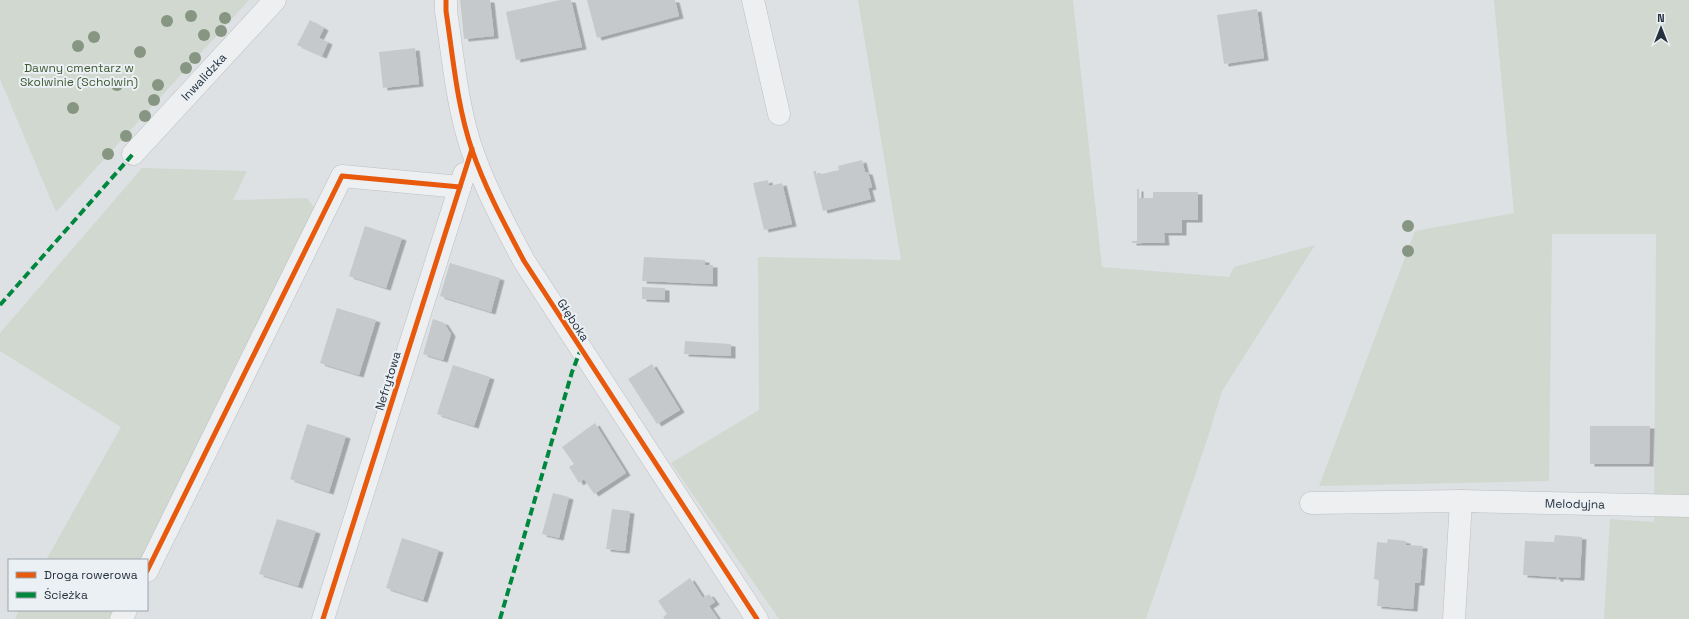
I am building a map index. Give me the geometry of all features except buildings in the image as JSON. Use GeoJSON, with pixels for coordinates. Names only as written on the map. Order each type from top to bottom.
{"type":"FeatureCollection","features":[{"type":"Feature","properties":{"kind":"street","name":"Inwalidzka"},"geometry":{"type":"LineString","coordinates":[[133,154],[275,0]]}},
{"type":"Feature","properties":{"kind":"street","name":"Głęboka"},"geometry":{"type":"LineString","coordinates":[[446,0],[446,12],[461,106],[472,150],[488,190],[524,260],[757,619]]}},
{"type":"Feature","properties":{"kind":"street"},"geometry":{"type":"LineString","coordinates":[[753,0],[779,114]]}},
{"type":"Feature","properties":{"kind":"street","name":"Nefrytowa"},"geometry":{"type":"LineString","coordinates":[[323,619],[472,150]]}},
{"type":"Feature","properties":{"kind":"street"},"geometry":{"type":"LineString","coordinates":[[148,569],[342,176],[460,187]]}},
{"type":"Feature","properties":{"kind":"street"},"geometry":{"type":"LineString","coordinates":[[1454,619],[1461,502]]}},
{"type":"Feature","properties":{"kind":"street","name":"Melodyjna"},"geometry":{"type":"LineString","coordinates":[[1311,503],[1461,502],[1689,506]]}},
{"type":"Feature","properties":{"kind":"green space","name":"Dawny cmentarz w Skolwinie (Scholwin)"},"geometry":{"type":"Polygon","coordinates":[[[0,0],[249,0],[56,212],[0,79],[0,0]]]}},
{"type":"Feature","properties":{"kind":"green space"},"geometry":{"type":"Polygon","coordinates":[[[858,0],[1073,0],[1102,267],[1229,277],[1234,267],[1315,245],[1222,391],[1208,437],[1146,619],[779,619],[671,463],[759,410],[758,257],[901,260],[858,0]]]}},
{"type":"Feature","properties":{"kind":"green space"},"geometry":{"type":"Polygon","coordinates":[[[1494,0],[1689,0],[1689,619],[1604,619],[1610,519],[1654,522],[1656,234],[1552,234],[1549,481],[1319,486],[1415,231],[1514,213],[1494,0]]]}},
{"type":"Feature","properties":{"kind":"green space"},"geometry":{"type":"Polygon","coordinates":[[[142,168],[247,171],[233,200],[307,198],[315,209],[142,559],[47,559],[121,427],[0,351],[0,333],[142,168]]]}},
{"type":"Feature","properties":{"kind":"green space"},"geometry":{"type":"Polygon","coordinates":[[[19,611],[113,611],[109,619],[15,619],[19,611]]]}},
{"type":"Feature","properties":{"kind":"marked path"},"geometry":{"type":"LineString","coordinates":[[0,305],[133,154]]}},
{"type":"Feature","properties":{"kind":"marked path"},"geometry":{"type":"LineString","coordinates":[[500,619],[572,372],[581,349]]}},
{"type":"Feature","properties":{"kind":"cycle path"},"geometry":{"type":"LineString","coordinates":[[446,0],[446,11],[456,81],[467,133],[483,178],[503,220],[524,261],[757,619]]}},
{"type":"Feature","properties":{"kind":"cycle path"},"geometry":{"type":"LineString","coordinates":[[323,619],[472,149]]}},
{"type":"Feature","properties":{"kind":"cycle path"},"geometry":{"type":"LineString","coordinates":[[148,569],[342,176],[460,187]]}}]}
